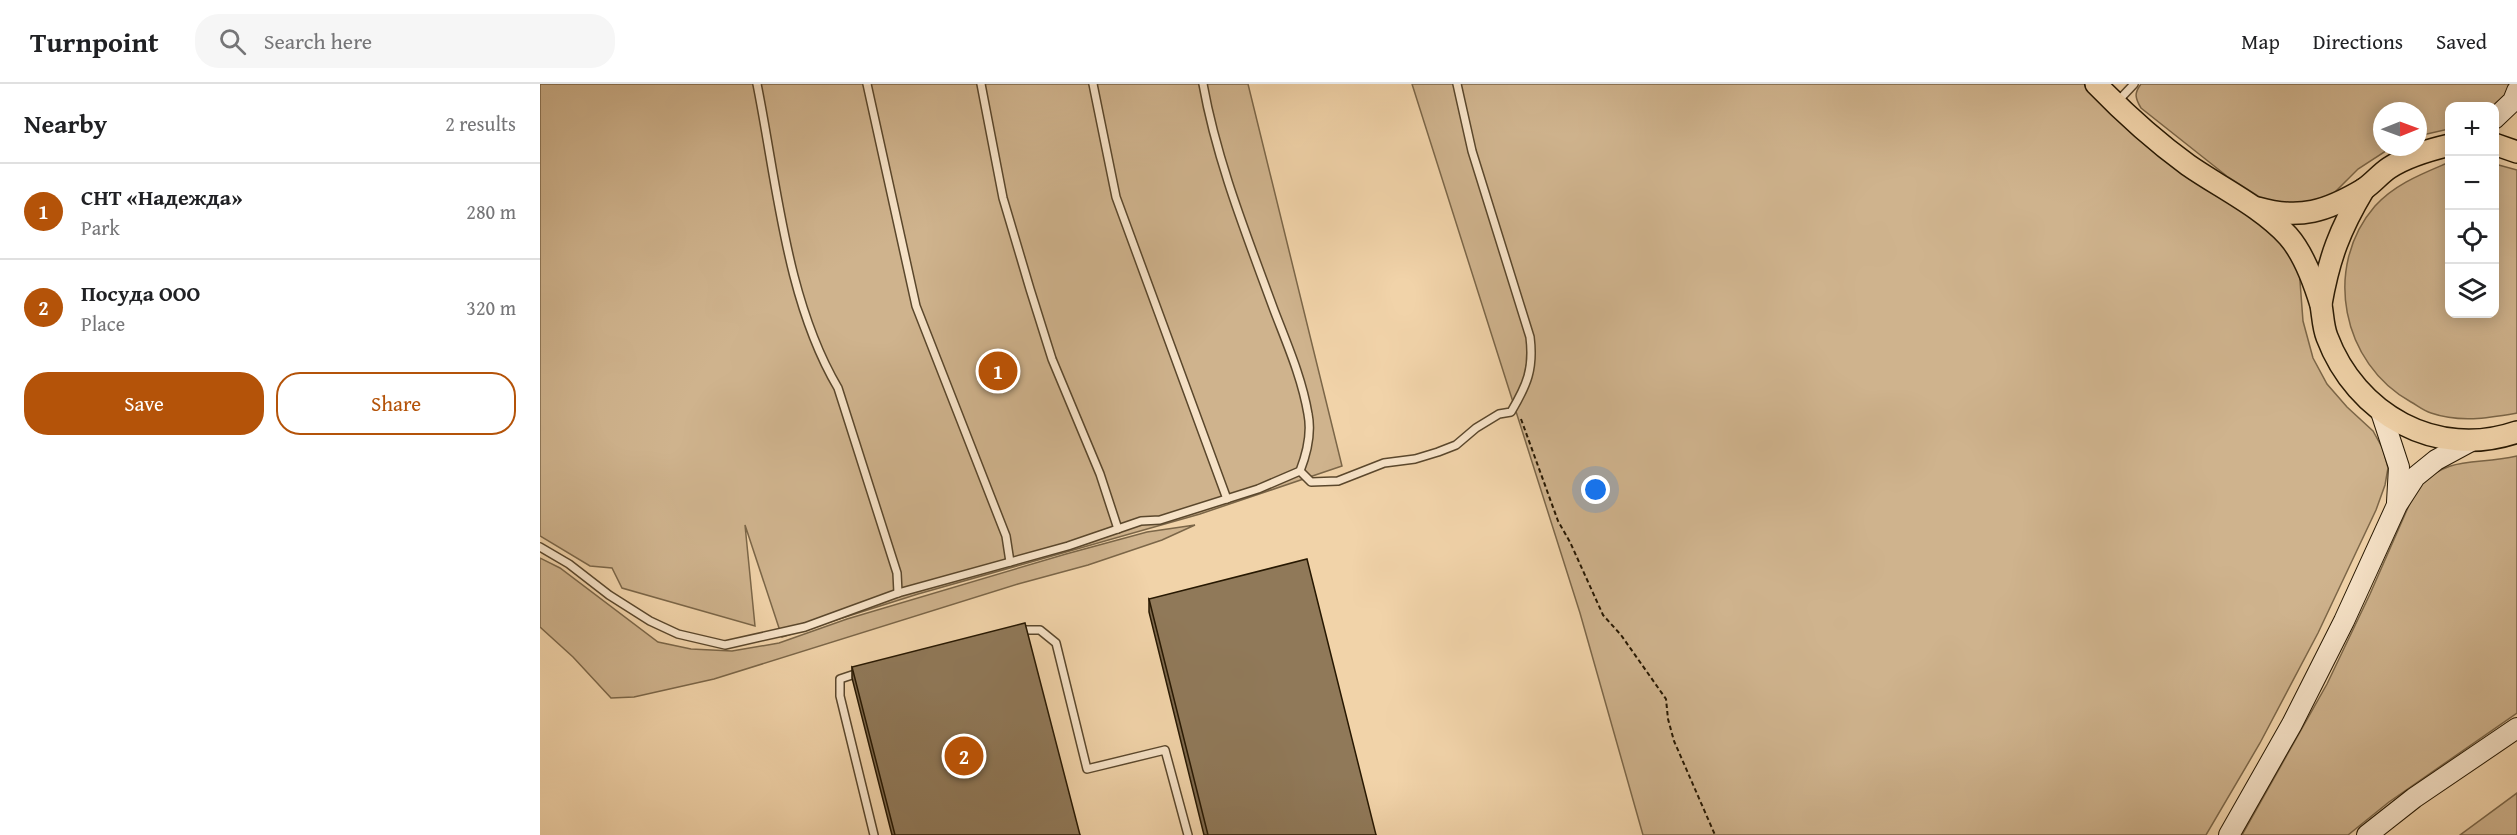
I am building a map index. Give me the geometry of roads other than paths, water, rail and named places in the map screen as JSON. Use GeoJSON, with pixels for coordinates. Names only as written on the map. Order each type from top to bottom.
{"type":"FeatureCollection","features":[{"type":"Feature","properties":{"kind":"main road"},"geometry":{"type":"LineString","coordinates":[[2096,84],[2187,164],[2252,207],[2288,236],[2301,254],[2320,305],[2326,335],[2342,369],[2361,395],[2380,412],[2411,428],[2439,437],[2473,440],[2517,432]]}},
{"type":"Feature","properties":{"kind":"main road"},"geometry":{"type":"LineString","coordinates":[[2499,114],[2513,101],[2517,91]]}},
{"type":"Feature","properties":{"kind":"main road"},"geometry":{"type":"LineString","coordinates":[[2252,207],[2283,215],[2305,214],[2327,207],[2365,188],[2390,168],[2424,151],[2445,146]]}},
{"type":"Feature","properties":{"kind":"main road"},"geometry":{"type":"LineString","coordinates":[[2499,146],[2517,152]]}},
{"type":"Feature","properties":{"kind":"main road"},"geometry":{"type":"LineString","coordinates":[[2320,305],[2331,253],[2346,218],[2365,188]]}},
{"type":"Feature","properties":{"kind":"main road"},"geometry":{"type":"LineString","coordinates":[[2380,412],[2399,467],[2397,505]]}},
{"type":"Feature","properties":{"kind":"main road"},"geometry":{"type":"LineString","coordinates":[[2229,835],[2292,724],[2344,621],[2397,505],[2415,477],[2473,440]]}},
{"type":"Feature","properties":{"kind":"main road"},"geometry":{"type":"LineString","coordinates":[[2367,835],[2414,798],[2517,728]]}},
{"type":"Feature","properties":{"kind":"lane"},"geometry":{"type":"LineString","coordinates":[[757,84],[784,236],[798,292],[824,365],[838,388],[891,551],[897,573],[898,593]]}},
{"type":"Feature","properties":{"kind":"lane"},"geometry":{"type":"LineString","coordinates":[[867,84],[916,306],[1006,537],[1010,562]]}},
{"type":"Feature","properties":{"kind":"lane"},"geometry":{"type":"LineString","coordinates":[[981,84],[1003,198],[1030,289],[1052,359],[1100,474],[1118,529]]}},
{"type":"Feature","properties":{"kind":"lane"},"geometry":{"type":"LineString","coordinates":[[1093,84],[1116,197],[1227,499]]}},
{"type":"Feature","properties":{"kind":"lane"},"geometry":{"type":"LineString","coordinates":[[540,547],[569,564],[609,595],[650,621],[678,634],[725,645],[805,627],[898,593],[1010,562],[1141,521],[1160,520],[1258,489],[1300,471],[1308,450],[1309,416],[1301,382],[1236,205],[1203,84]]}},
{"type":"Feature","properties":{"kind":"lane"},"geometry":{"type":"LineString","coordinates":[[1300,471],[1311,482],[1338,481],[1384,463],[1438,452],[1456,445],[1476,428],[1499,414],[1511,412],[1523,392],[1532,368],[1530,337],[1472,151],[1457,84]]}},
{"type":"Feature","properties":{"kind":"lane"},"geometry":{"type":"LineString","coordinates":[[2115,103],[2134,84]]}},
{"type":"Feature","properties":{"kind":"lane"},"geometry":{"type":"LineString","coordinates":[[1008,630],[1040,630],[1056,643],[1087,769],[1165,750],[1188,835]]}},
{"type":"Feature","properties":{"kind":"lane"},"geometry":{"type":"LineString","coordinates":[[868,669],[840,679],[840,696],[874,835]]}},
{"type":"Feature","properties":{"kind":"place","name":"СНТ «Надежда»"},"geometry":{"type":"Point","coordinates":[998,371]}},
{"type":"Feature","properties":{"kind":"place","name":"Посуда ООО"},"geometry":{"type":"Point","coordinates":[964,756]}}]}
